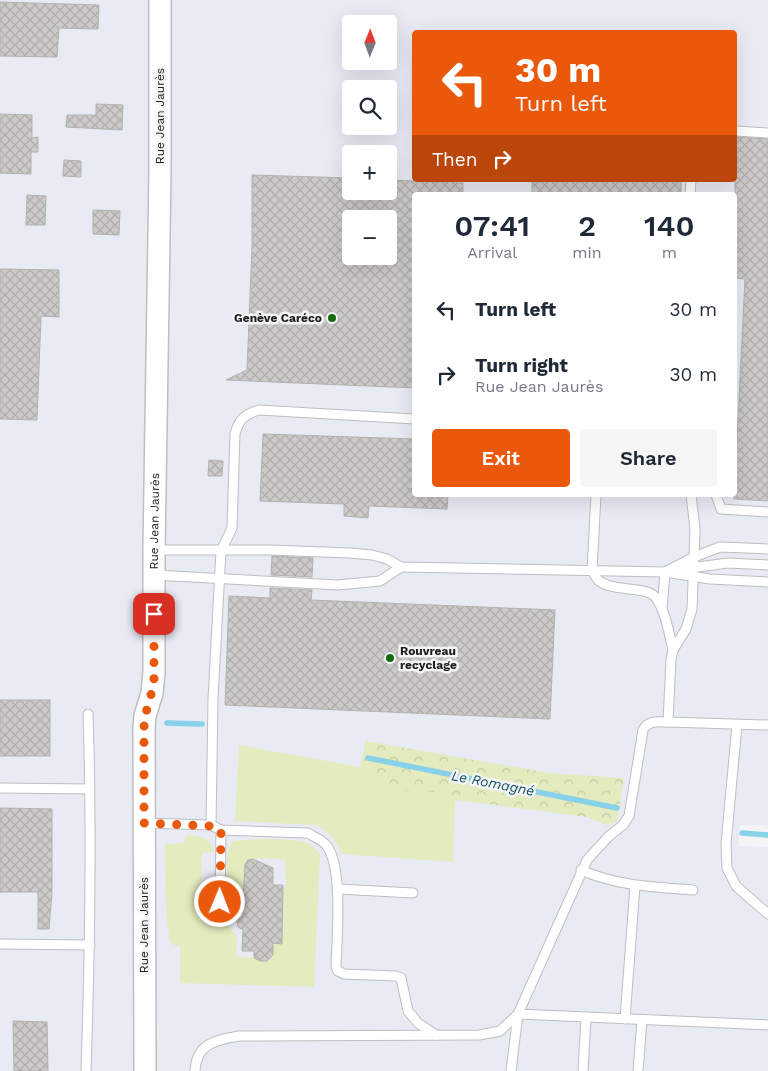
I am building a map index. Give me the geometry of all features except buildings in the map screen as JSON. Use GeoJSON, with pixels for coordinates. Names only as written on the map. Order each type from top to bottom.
{"type":"FeatureCollection","features":[{"type":"Feature","properties":{"kind":"street","name":"Rue Jean Jaurès"},"geometry":{"type":"LineString","coordinates":[[145,1071],[144,727],[145,716],[152,693],[154,672],[160,172],[160,0]]}},
{"type":"Feature","properties":{"kind":"lane"},"geometry":{"type":"LineString","coordinates":[[737,131],[768,133]]}},
{"type":"Feature","properties":{"kind":"lane"},"geometry":{"type":"LineString","coordinates":[[211,826],[213,699],[221,551],[232,528],[235,434],[238,422],[246,413],[259,410],[412,419]]}},
{"type":"Feature","properties":{"kind":"lane"},"geometry":{"type":"LineString","coordinates":[[596,497],[592,570],[598,580],[610,585],[624,590],[652,593],[662,611],[673,650]]}},
{"type":"Feature","properties":{"kind":"lane"},"geometry":{"type":"LineString","coordinates":[[668,722],[670,669],[673,650],[690,619],[692,609],[694,514],[691,497]]}},
{"type":"Feature","properties":{"kind":"lane"},"geometry":{"type":"LineString","coordinates":[[717,497],[721,509],[768,512]]}},
{"type":"Feature","properties":{"kind":"lane"},"geometry":{"type":"LineString","coordinates":[[665,572],[694,561],[720,547],[768,549]]}},
{"type":"Feature","properties":{"kind":"lane"},"geometry":{"type":"LineString","coordinates":[[154,550],[270,550],[372,555],[388,559],[401,567],[665,572],[710,579],[768,582]]}},
{"type":"Feature","properties":{"kind":"lane"},"geometry":{"type":"LineString","coordinates":[[694,561],[768,565]]}},
{"type":"Feature","properties":{"kind":"lane"},"geometry":{"type":"LineString","coordinates":[[154,575],[314,584],[361,584],[380,581],[401,567]]}},
{"type":"Feature","properties":{"kind":"lane"},"geometry":{"type":"LineString","coordinates":[[662,611],[665,572]]}},
{"type":"Feature","properties":{"kind":"lane"},"geometry":{"type":"LineString","coordinates":[[86,1071],[90,945],[88,714]]}},
{"type":"Feature","properties":{"kind":"lane"},"geometry":{"type":"LineString","coordinates":[[511,1071],[518,1014],[581,870],[609,836],[624,825],[629,816],[643,730],[646,725],[652,722],[668,722],[768,726]]}},
{"type":"Feature","properties":{"kind":"lane"},"geometry":{"type":"LineString","coordinates":[[737,725],[726,844],[727,868],[736,886],[768,914]]}},
{"type":"Feature","properties":{"kind":"lane"},"geometry":{"type":"LineString","coordinates":[[0,788],[90,789]]}},
{"type":"Feature","properties":{"kind":"lane"},"geometry":{"type":"LineString","coordinates":[[144,823],[211,826],[221,830],[308,833],[318,838],[327,846],[331,855],[338,889],[336,966],[338,971],[344,974],[396,976],[401,978],[408,1011],[418,1023],[436,1035]]}},
{"type":"Feature","properties":{"kind":"lane"},"geometry":{"type":"LineString","coordinates":[[220,902],[221,830]]}},
{"type":"Feature","properties":{"kind":"lane"},"geometry":{"type":"LineString","coordinates":[[581,870],[598,878],[635,886],[694,890]]}},
{"type":"Feature","properties":{"kind":"lane"},"geometry":{"type":"LineString","coordinates":[[625,1019],[635,886]]}},
{"type":"Feature","properties":{"kind":"lane"},"geometry":{"type":"LineString","coordinates":[[338,889],[413,893]]}},
{"type":"Feature","properties":{"kind":"lane"},"geometry":{"type":"LineString","coordinates":[[0,944],[90,945]]}},
{"type":"Feature","properties":{"kind":"lane"},"geometry":{"type":"LineString","coordinates":[[195,1071],[196,1060],[204,1046],[219,1039],[238,1036],[479,1035],[500,1031],[518,1014],[768,1025]]}},
{"type":"Feature","properties":{"kind":"lane"},"geometry":{"type":"LineString","coordinates":[[583,1071],[586,1017]]}},
{"type":"Feature","properties":{"kind":"lane"},"geometry":{"type":"LineString","coordinates":[[638,1071],[642,1020]]}},
{"type":"Feature","properties":{"kind":"shaded area"},"geometry":{"type":"Polygon","coordinates":[[[0,0],[768,0],[768,826],[740,825],[738,846],[768,847],[768,1071],[0,1071],[0,0]]]}},
{"type":"Feature","properties":{"kind":"green space"},"geometry":{"type":"Polygon","coordinates":[[[366,741],[549,773],[624,778],[617,821],[606,825],[587,817],[455,800],[436,792],[410,792],[384,784],[372,780],[360,767],[366,741]]]}},
{"type":"Feature","properties":{"kind":"green space"},"geometry":{"type":"Polygon","coordinates":[[[239,745],[360,767],[372,780],[410,792],[436,792],[455,800],[453,862],[342,854],[331,836],[314,825],[235,821],[239,745]]]}},
{"type":"Feature","properties":{"kind":"green space"},"geometry":{"type":"Polygon","coordinates":[[[190,835],[206,839],[213,848],[214,852],[202,853],[201,906],[218,909],[225,915],[231,930],[237,936],[236,957],[267,960],[271,958],[273,943],[281,944],[283,890],[286,886],[285,860],[248,860],[244,869],[244,891],[229,887],[227,865],[231,842],[257,839],[299,841],[309,844],[320,854],[314,987],[180,983],[180,946],[173,945],[170,941],[166,915],[165,844],[184,843],[185,836],[190,835]]]}},
{"type":"Feature","properties":{"kind":"waterway","name":"Le Romagné"},"geometry":{"type":"LineString","coordinates":[[167,723],[202,724]]}},
{"type":"Feature","properties":{"kind":"waterway","name":"Le Romagné"},"geometry":{"type":"LineString","coordinates":[[368,758],[617,808]]}},
{"type":"Feature","properties":{"kind":"waterway","name":"Le Romagné"},"geometry":{"type":"LineString","coordinates":[[742,833],[768,835]]}},
{"type":"Feature","properties":{"kind":"place","name":"Genève Caréco"},"geometry":{"type":"Point","coordinates":[332,318]}},
{"type":"Feature","properties":{"kind":"place","name":"Rouvreau recyclage"},"geometry":{"type":"Point","coordinates":[390,658]}},
{"type":"Feature","properties":{"kind":"route"},"geometry":{"type":"LineString","coordinates":[[154,614],[154,684],[145,716],[144,727],[144,823],[211,826],[221,830],[220,902]]}}]}
